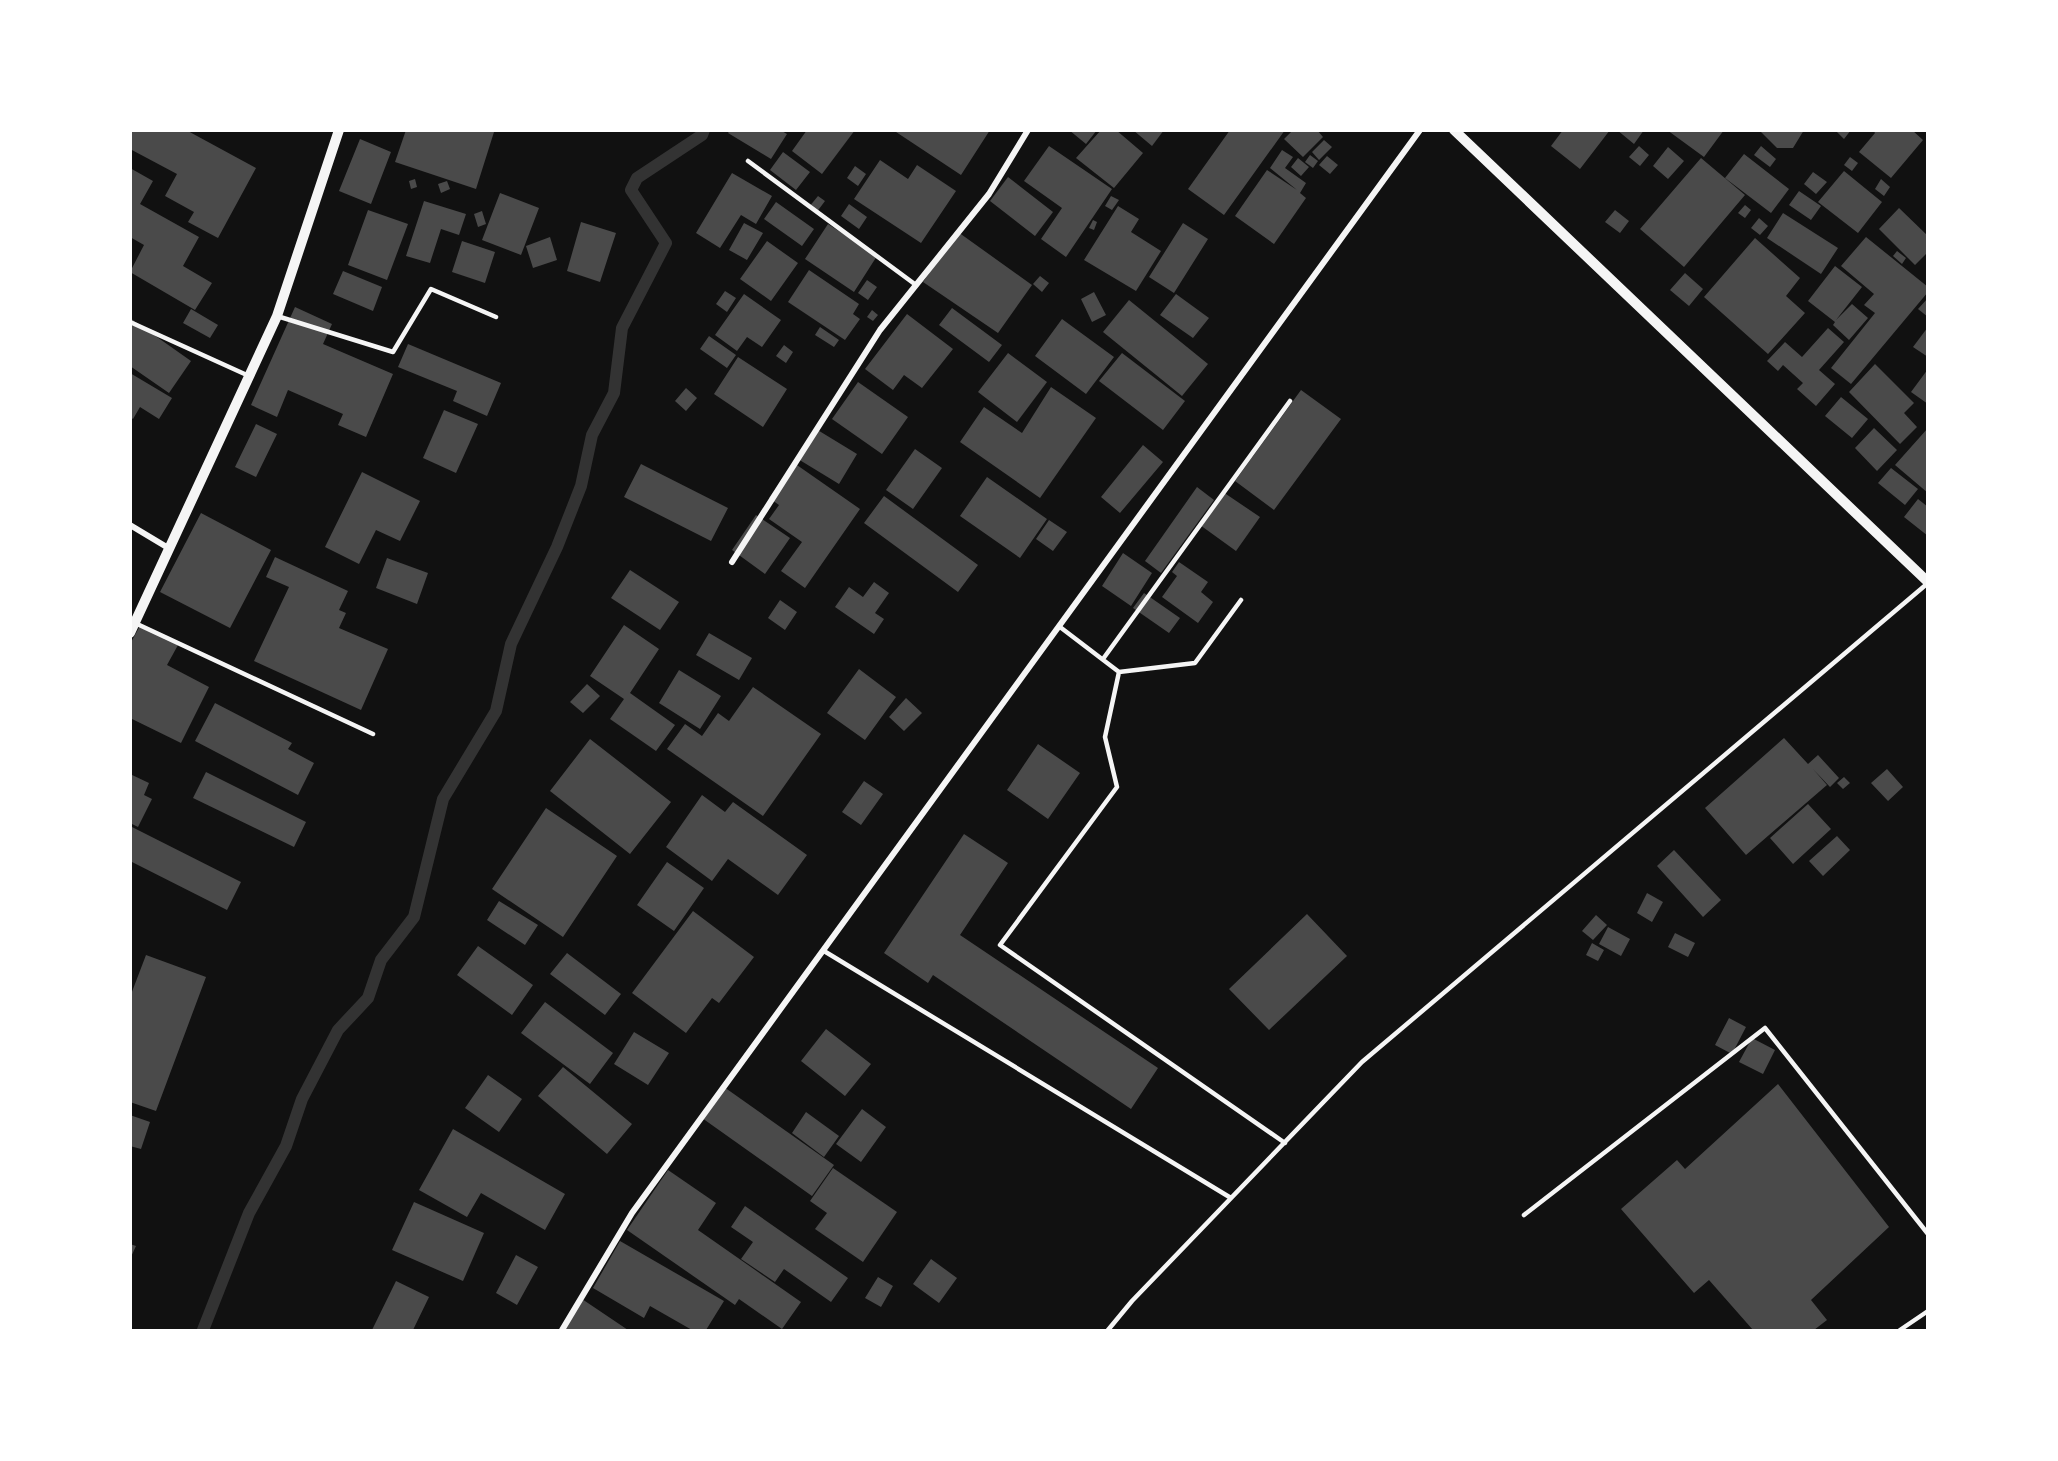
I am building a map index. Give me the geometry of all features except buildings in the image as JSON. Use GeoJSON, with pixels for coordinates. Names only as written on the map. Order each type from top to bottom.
{"type":"FeatureCollection","features":[{"type":"Feature","properties":{"kind":"street"},"geometry":{"type":"LineString","coordinates":[[133,628],[277,316],[339,130]]}},
{"type":"Feature","properties":{"kind":"street"},"geometry":{"type":"LineString","coordinates":[[732,562],[880,330],[989,194],[1028,130]]}},
{"type":"Feature","properties":{"kind":"street"},"geometry":{"type":"LineString","coordinates":[[562,1330],[632,1213],[1420,130]]}},
{"type":"Feature","properties":{"kind":"street"},"geometry":{"type":"LineString","coordinates":[[1454,130],[1928,583]]}},
{"type":"Feature","properties":{"kind":"street"},"geometry":{"type":"LineString","coordinates":[[130,525],[170,549]]}},
{"type":"Feature","properties":{"kind":"lane"},"geometry":{"type":"LineString","coordinates":[[748,161],[916,285]]}},
{"type":"Feature","properties":{"kind":"lane"},"geometry":{"type":"LineString","coordinates":[[277,316],[393,351],[431,289],[496,317]]}},
{"type":"Feature","properties":{"kind":"lane"},"geometry":{"type":"LineString","coordinates":[[130,322],[249,376]]}},
{"type":"Feature","properties":{"kind":"lane"},"geometry":{"type":"LineString","coordinates":[[1103,659],[1290,401]]}},
{"type":"Feature","properties":{"kind":"lane"},"geometry":{"type":"LineString","coordinates":[[1108,1330],[1132,1301],[1362,1062],[1928,583]]}},
{"type":"Feature","properties":{"kind":"lane"},"geometry":{"type":"LineString","coordinates":[[1060,627],[1119,672],[1195,663],[1241,600]]}},
{"type":"Feature","properties":{"kind":"lane"},"geometry":{"type":"LineString","coordinates":[[133,628],[373,734]]}},
{"type":"Feature","properties":{"kind":"lane"},"geometry":{"type":"LineString","coordinates":[[1119,672],[1105,737],[1117,787],[1000,945],[1285,1143]]}},
{"type":"Feature","properties":{"kind":"lane"},"geometry":{"type":"LineString","coordinates":[[824,951],[1231,1198]]}},
{"type":"Feature","properties":{"kind":"lane"},"geometry":{"type":"LineString","coordinates":[[1524,1215],[1765,1028],[1928,1234]]}},
{"type":"Feature","properties":{"kind":"lane"},"geometry":{"type":"LineString","coordinates":[[1900,1330],[1928,1311]]}},
{"type":"Feature","properties":{"kind":"waterway"},"geometry":{"type":"LineString","coordinates":[[203,1330],[249,1213],[286,1146],[302,1099],[338,1030],[368,998],[381,960],[414,917],[443,799],[496,711],[511,644],[557,547],[581,486],[592,435],[614,393],[622,328],[666,243],[631,190],[637,178],[702,135],[704,130]]}}]}
